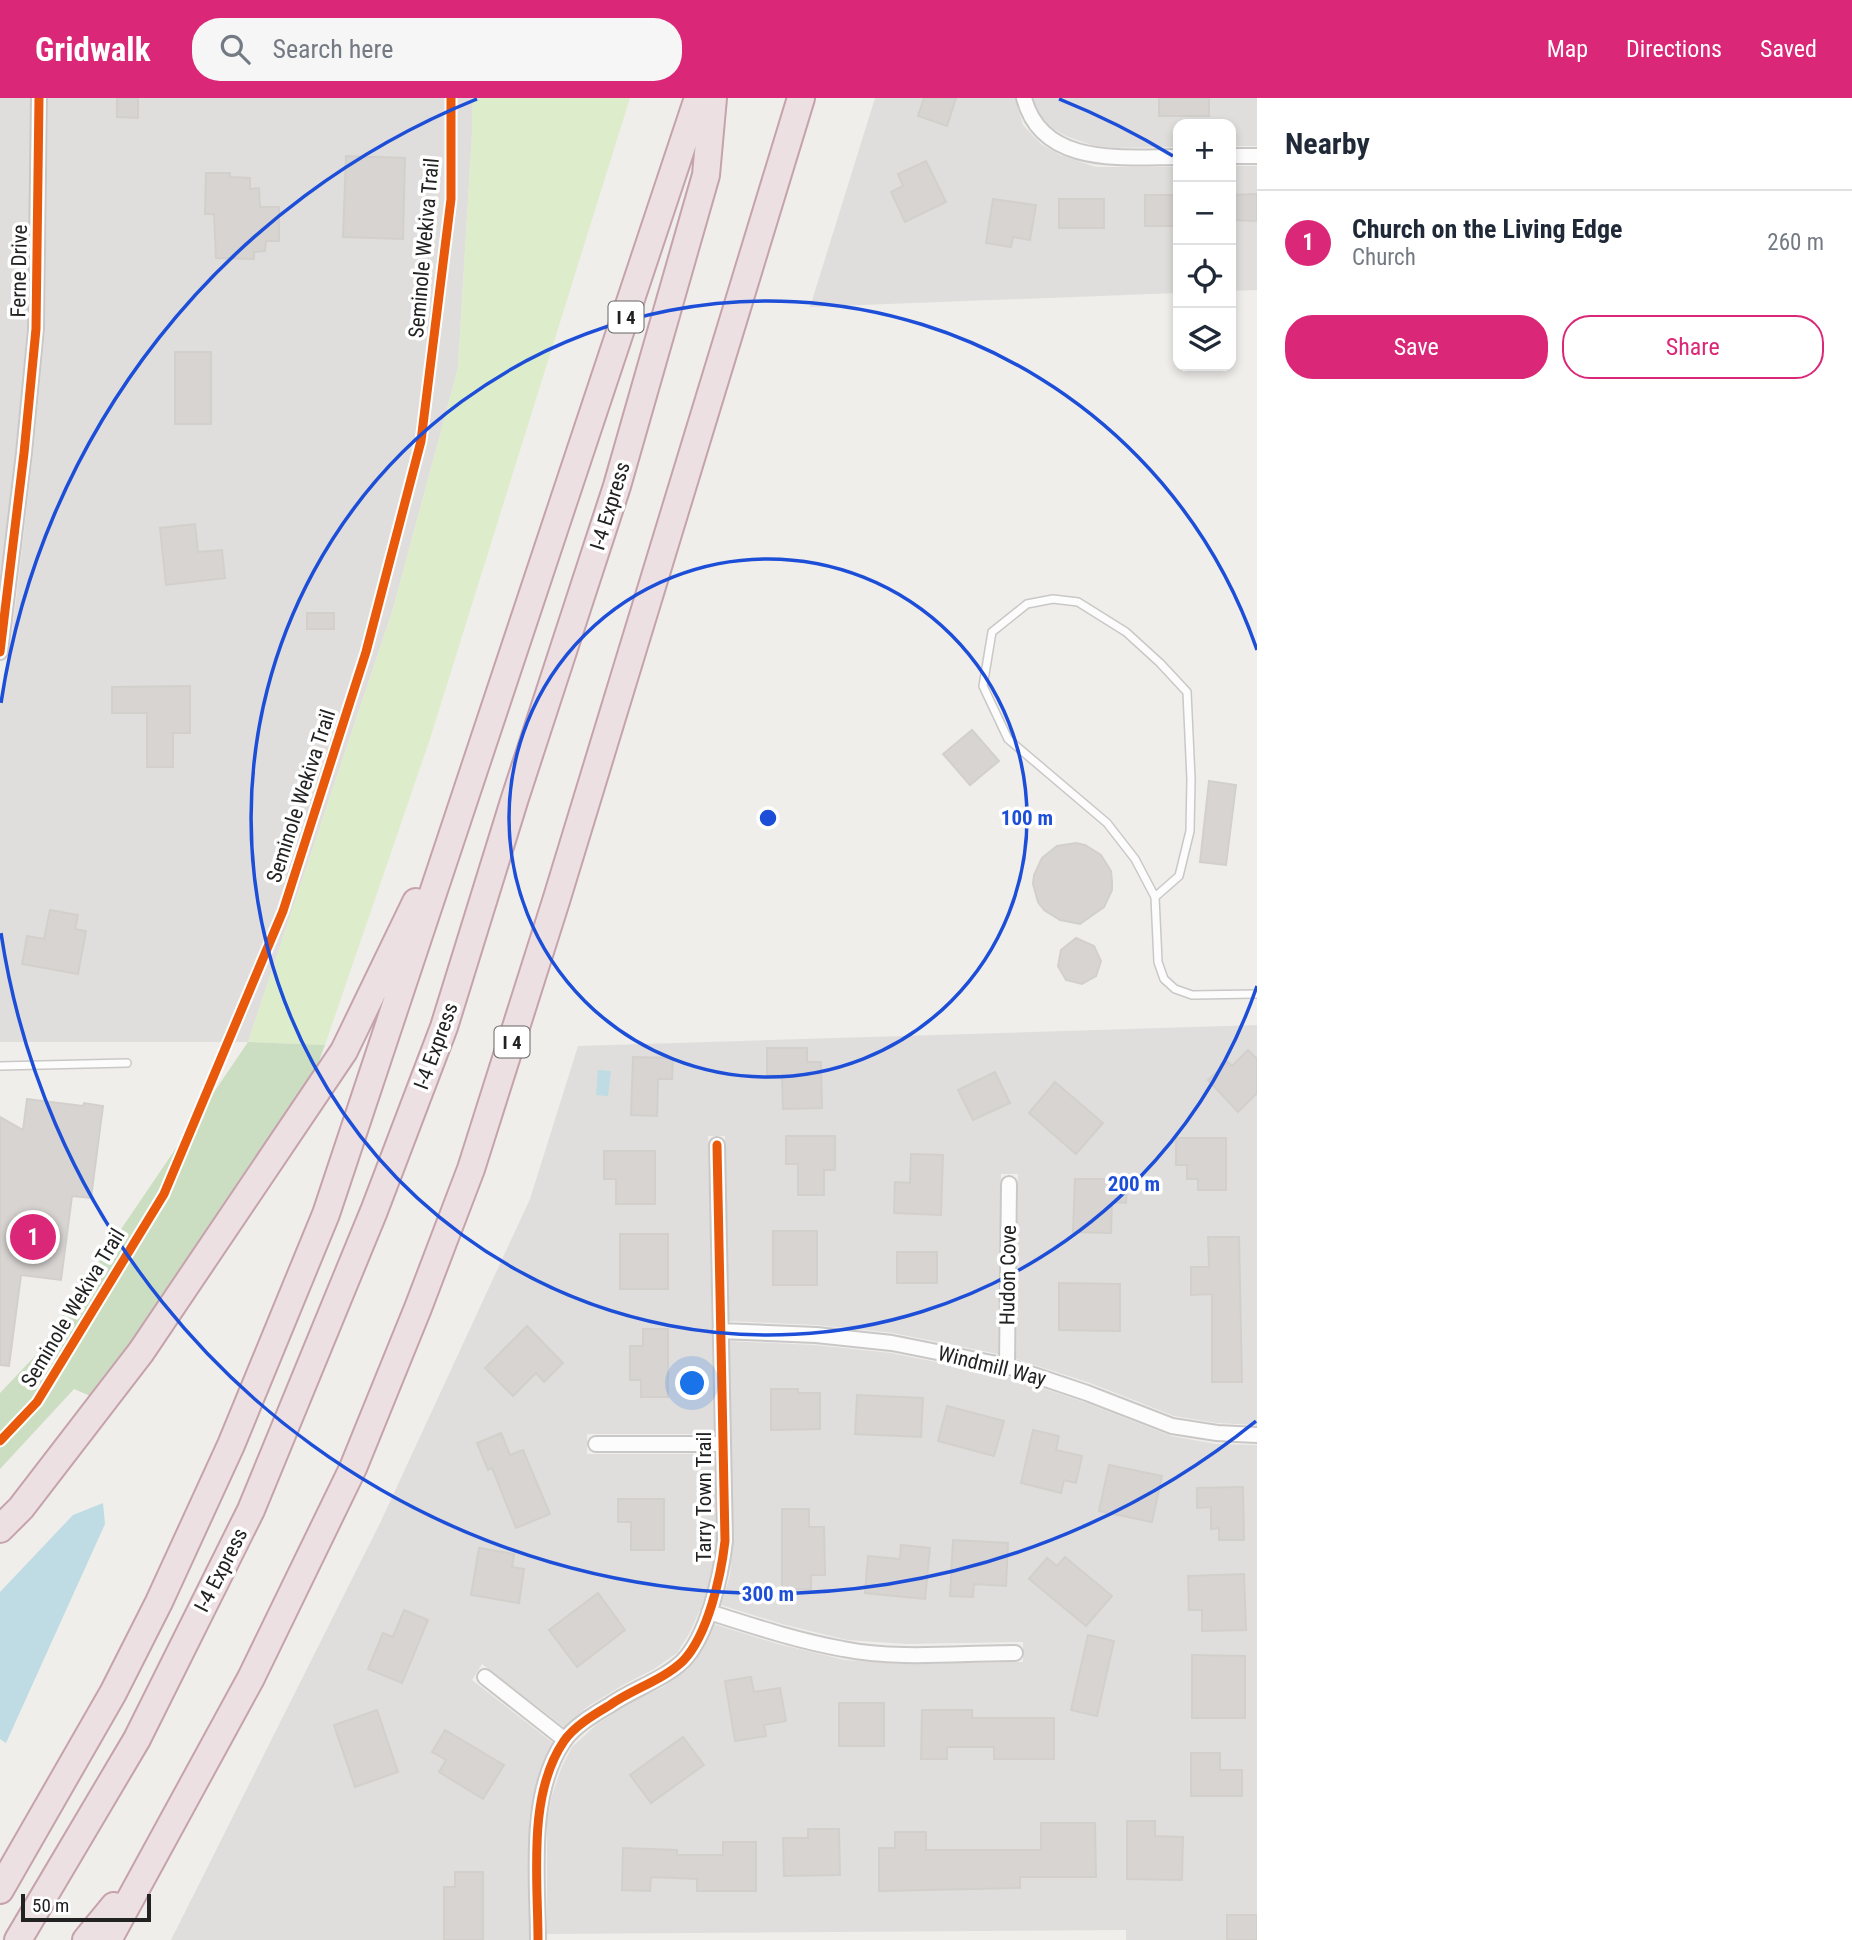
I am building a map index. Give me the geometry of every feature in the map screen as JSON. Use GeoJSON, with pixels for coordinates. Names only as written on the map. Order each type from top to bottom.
{"type":"FeatureCollection","features":[{"type":"Feature","properties":{"kind":"highway","name":"I 4"},"geometry":{"type":"LineString","coordinates":[[0,1890],[113,1693],[159,1602],[231,1445],[326,1214],[698,98]]}},
{"type":"Feature","properties":{"kind":"highway","name":"I-4 Express"},"geometry":{"type":"LineString","coordinates":[[18,1940],[137,1739],[251,1510],[374,1211],[444,1027],[515,798],[621,474],[706,174],[713,98]]}},
{"type":"Feature","properties":{"kind":"highway","name":"I 4"},"geometry":{"type":"LineString","coordinates":[[108,1940],[251,1678],[353,1468],[471,1169],[556,901],[801,98]]}},
{"type":"Feature","properties":{"kind":"highway"},"geometry":{"type":"LineString","coordinates":[[0,1529],[22,1508],[141,1352],[344,1051],[421,891],[482,706],[513,657]]}},
{"type":"Feature","properties":{"kind":"highway"},"geometry":{"type":"LineString","coordinates":[[86,1940],[154,1859]]}},
{"type":"Feature","properties":{"kind":"street","name":"Ferne Drive"},"geometry":{"type":"LineString","coordinates":[[0,652],[36,329],[39,98]]}},
{"type":"Feature","properties":{"kind":"street"},"geometry":{"type":"LineString","coordinates":[[1024,98],[1029,117],[1047,137],[1063,146],[1098,158],[1173,157]]}},
{"type":"Feature","properties":{"kind":"street"},"geometry":{"type":"LineString","coordinates":[[1236,156],[1257,156]]}},
{"type":"Feature","properties":{"kind":"street","name":"Tarry Town Trail"},"geometry":{"type":"LineString","coordinates":[[538,1940],[538,1819],[543,1792],[565,1740],[592,1716],[684,1660],[709,1612],[721,1574],[725,1541],[717,1145]]}},
{"type":"Feature","properties":{"kind":"street","name":"Hudon Cove"},"geometry":{"type":"LineString","coordinates":[[1007,1366],[1009,1184]]}},
{"type":"Feature","properties":{"kind":"street","name":"Windmill Way"},"geometry":{"type":"LineString","coordinates":[[720,1331],[816,1335],[892,1343],[1007,1366],[1172,1426],[1217,1433],[1257,1435]]}},
{"type":"Feature","properties":{"kind":"street"},"geometry":{"type":"LineString","coordinates":[[596,1444],[723,1444]]}},
{"type":"Feature","properties":{"kind":"street"},"geometry":{"type":"LineString","coordinates":[[709,1612],[780,1634],[846,1650],[905,1654],[1015,1653]]}},
{"type":"Feature","properties":{"kind":"street"},"geometry":{"type":"LineString","coordinates":[[485,1678],[565,1740]]}},
{"type":"Feature","properties":{"kind":"lane"},"geometry":{"type":"LineString","coordinates":[[1155,897],[1179,876],[1189,831],[1191,779],[1187,692],[1126,632],[1078,602],[1053,599],[1027,604],[992,632],[982,686],[1008,739],[1107,823],[1135,859],[1155,897],[1158,962],[1164,979],[1175,989],[1192,995],[1257,994]]}},
{"type":"Feature","properties":{"kind":"lane"},"geometry":{"type":"LineString","coordinates":[[0,1066],[127,1063]]}},
{"type":"Feature","properties":{"kind":"shaded area"},"geometry":{"type":"Polygon","coordinates":[[[0,98],[31,98],[27,328],[0,583],[0,98]]]}},
{"type":"Feature","properties":{"kind":"shaded area"},"geometry":{"type":"Polygon","coordinates":[[[48,98],[472,98],[458,368],[393,609],[248,1042],[0,1042],[0,702],[11,643],[45,330],[48,98]]]}},
{"type":"Feature","properties":{"kind":"shaded area"},"geometry":{"type":"Polygon","coordinates":[[[875,98],[1015,98],[1023,125],[1041,144],[1060,155],[1096,167],[1173,167],[1173,293],[810,307],[875,98]]]}},
{"type":"Feature","properties":{"kind":"shaded area"},"geometry":{"type":"Polygon","coordinates":[[[1033,98],[1257,98],[1257,146],[1236,146],[1236,119],[1173,119],[1173,147],[1100,148],[1052,128],[1037,112],[1033,98]]]}},
{"type":"Feature","properties":{"kind":"shaded area"},"geometry":{"type":"Polygon","coordinates":[[[1236,166],[1257,166],[1257,290],[1236,291],[1236,166]]]}},
{"type":"Feature","properties":{"kind":"shaded area"},"geometry":{"type":"Polygon","coordinates":[[[1257,1025],[1257,1425],[1217,1423],[1174,1416],[1090,1383],[1016,1359],[1018,1174],[1001,1174],[998,1354],[893,1333],[816,1325],[728,1321],[725,1136],[708,1136],[714,1434],[587,1434],[587,1454],[714,1454],[716,1540],[713,1572],[701,1608],[677,1653],[587,1707],[564,1727],[482,1664],[472,1680],[553,1743],[535,1789],[529,1819],[530,1940],[171,1940],[381,1521],[530,1199],[578,1046],[1257,1025]]]}},
{"type":"Feature","properties":{"kind":"shaded area"},"geometry":{"type":"Polygon","coordinates":[[[729,1341],[815,1345],[891,1353],[1006,1376],[1084,1402],[1171,1436],[1216,1444],[1257,1445],[1257,1940],[1126,1940],[1126,1930],[547,1934],[547,1820],[552,1795],[572,1747],[597,1724],[631,1702],[663,1687],[688,1669],[714,1624],[778,1644],[845,1660],[906,1664],[1023,1662],[1023,1642],[906,1644],[847,1640],[721,1605],[730,1575],[733,1541],[729,1341]]]}},
{"type":"Feature","properties":{"kind":"green space"},"geometry":{"type":"Polygon","coordinates":[[[472,98],[630,98],[430,739],[325,1045],[248,1042],[393,609],[458,368],[472,98]]]}},
{"type":"Feature","properties":{"kind":"green space"},"geometry":{"type":"Polygon","coordinates":[[[248,1042],[325,1045],[311,1083],[95,1398],[74,1389],[0,1469],[0,1393],[35,1356],[248,1042]]]}},
{"type":"Feature","properties":{"kind":"water"},"geometry":{"type":"Polygon","coordinates":[[[598,1070],[611,1071],[608,1096],[596,1095],[598,1070]]]}},
{"type":"Feature","properties":{"kind":"water"},"geometry":{"type":"Polygon","coordinates":[[[103,1503],[105,1524],[6,1743],[0,1739],[0,1592],[73,1515],[103,1503]]]}},
{"type":"Feature","properties":{"kind":"building"},"geometry":{"type":"Polygon","coordinates":[[[117,98],[138,98],[138,118],[117,117],[117,98]]]}},
{"type":"Feature","properties":{"kind":"building"},"geometry":{"type":"Polygon","coordinates":[[[924,98],[956,98],[947,126],[918,116],[924,98]]]}},
{"type":"Feature","properties":{"kind":"building"},"geometry":{"type":"Polygon","coordinates":[[[1159,98],[1209,98],[1209,116],[1159,116],[1159,98]]]}},
{"type":"Feature","properties":{"kind":"building"},"geometry":{"type":"Polygon","coordinates":[[[346,156],[405,158],[403,239],[343,237],[346,156]]]}},
{"type":"Feature","properties":{"kind":"building"},"geometry":{"type":"Polygon","coordinates":[[[926,161],[946,202],[905,222],[891,192],[903,186],[898,174],[926,161]]]}},
{"type":"Feature","properties":{"kind":"building"},"geometry":{"type":"Polygon","coordinates":[[[206,173],[230,173],[230,177],[250,178],[250,189],[259,188],[260,207],[279,207],[279,241],[266,241],[265,251],[254,252],[254,259],[216,258],[214,214],[205,214],[206,173]]]}},
{"type":"Feature","properties":{"kind":"building"},"geometry":{"type":"Polygon","coordinates":[[[1257,194],[1257,221],[1236,220],[1236,195],[1257,194]]]}},
{"type":"Feature","properties":{"kind":"building"},"geometry":{"type":"Polygon","coordinates":[[[1145,195],[1173,195],[1173,226],[1145,226],[1145,195]]]}},
{"type":"Feature","properties":{"kind":"building"},"geometry":{"type":"Polygon","coordinates":[[[993,199],[1036,205],[1030,240],[1013,237],[1011,247],[986,243],[993,199]]]}},
{"type":"Feature","properties":{"kind":"building"},"geometry":{"type":"Polygon","coordinates":[[[1059,199],[1104,199],[1104,228],[1059,228],[1059,199]]]}},
{"type":"Feature","properties":{"kind":"building"},"geometry":{"type":"Polygon","coordinates":[[[175,352],[211,352],[211,424],[175,424],[175,352]]]}},
{"type":"Feature","properties":{"kind":"building"},"geometry":{"type":"Polygon","coordinates":[[[195,524],[198,552],[222,550],[225,578],[166,585],[160,528],[195,524]]]}},
{"type":"Feature","properties":{"kind":"building"},"geometry":{"type":"Polygon","coordinates":[[[307,613],[334,613],[334,629],[307,629],[307,613]]]}},
{"type":"Feature","properties":{"kind":"building"},"geometry":{"type":"Polygon","coordinates":[[[190,686],[190,733],[173,733],[173,767],[147,767],[147,713],[112,713],[112,687],[190,686]]]}},
{"type":"Feature","properties":{"kind":"building"},"geometry":{"type":"Polygon","coordinates":[[[972,730],[999,761],[970,785],[943,754],[972,730]]]}},
{"type":"Feature","properties":{"kind":"building"},"geometry":{"type":"Polygon","coordinates":[[[1209,781],[1236,785],[1226,865],[1200,862],[1209,781]]]}},
{"type":"Feature","properties":{"kind":"building"},"geometry":{"type":"Polygon","coordinates":[[[1076,843],[1101,855],[1111,871],[1112,881],[1112,890],[1104,907],[1080,924],[1060,920],[1044,910],[1038,902],[1033,884],[1042,858],[1057,846],[1076,843]]]}},
{"type":"Feature","properties":{"kind":"building"},"geometry":{"type":"Polygon","coordinates":[[[50,910],[78,915],[75,929],[86,931],[78,974],[22,964],[27,936],[44,939],[50,910]]]}},
{"type":"Feature","properties":{"kind":"building"},"geometry":{"type":"Polygon","coordinates":[[[1076,938],[1094,946],[1101,961],[1096,976],[1082,984],[1066,980],[1058,966],[1061,950],[1076,938]]]}},
{"type":"Feature","properties":{"kind":"building"},"geometry":{"type":"Polygon","coordinates":[[[767,1048],[807,1048],[807,1062],[821,1062],[822,1108],[783,1109],[782,1075],[767,1075],[767,1048]]]}},
{"type":"Feature","properties":{"kind":"building"},"geometry":{"type":"Polygon","coordinates":[[[1248,1050],[1257,1059],[1257,1093],[1238,1112],[1208,1080],[1228,1062],[1232,1066],[1248,1050]]]}},
{"type":"Feature","properties":{"kind":"building"},"geometry":{"type":"Polygon","coordinates":[[[633,1057],[673,1058],[672,1079],[658,1079],[657,1116],[631,1115],[633,1057]]]}},
{"type":"Feature","properties":{"kind":"building"},"geometry":{"type":"Polygon","coordinates":[[[995,1072],[1010,1103],[973,1120],[958,1090],[995,1072]]]}},
{"type":"Feature","properties":{"kind":"building"},"geometry":{"type":"Polygon","coordinates":[[[1055,1082],[1103,1123],[1076,1154],[1029,1113],[1055,1082]]]}},
{"type":"Feature","properties":{"kind":"building"},"geometry":{"type":"Polygon","coordinates":[[[27,1099],[103,1106],[91,1198],[72,1196],[61,1280],[21,1275],[9,1366],[0,1365],[0,1117],[23,1130],[27,1099]]]}},
{"type":"Feature","properties":{"kind":"building"},"geometry":{"type":"Polygon","coordinates":[[[786,1136],[835,1136],[835,1170],[824,1170],[824,1195],[798,1195],[798,1164],[786,1164],[786,1136]]]}},
{"type":"Feature","properties":{"kind":"building"},"geometry":{"type":"Polygon","coordinates":[[[1176,1138],[1226,1138],[1226,1190],[1198,1190],[1198,1179],[1187,1179],[1187,1165],[1176,1165],[1176,1138]]]}},
{"type":"Feature","properties":{"kind":"building"},"geometry":{"type":"Polygon","coordinates":[[[604,1151],[655,1151],[655,1204],[616,1204],[616,1179],[604,1179],[604,1151]]]}},
{"type":"Feature","properties":{"kind":"building"},"geometry":{"type":"Polygon","coordinates":[[[911,1154],[943,1155],[941,1215],[894,1213],[895,1182],[910,1183],[911,1154]]]}},
{"type":"Feature","properties":{"kind":"building"},"geometry":{"type":"Polygon","coordinates":[[[1075,1179],[1112,1179],[1112,1187],[1127,1187],[1126,1203],[1112,1202],[1111,1233],[1073,1232],[1075,1179]]]}},
{"type":"Feature","properties":{"kind":"building"},"geometry":{"type":"Polygon","coordinates":[[[773,1231],[817,1231],[817,1285],[773,1285],[773,1231]]]}},
{"type":"Feature","properties":{"kind":"building"},"geometry":{"type":"Polygon","coordinates":[[[620,1234],[668,1234],[668,1289],[620,1289],[620,1234]]]}},
{"type":"Feature","properties":{"kind":"building"},"geometry":{"type":"Polygon","coordinates":[[[1208,1237],[1239,1237],[1242,1382],[1212,1382],[1212,1294],[1191,1295],[1191,1267],[1209,1267],[1208,1237]]]}},
{"type":"Feature","properties":{"kind":"building"},"geometry":{"type":"Polygon","coordinates":[[[897,1252],[937,1252],[937,1283],[897,1283],[897,1252]]]}},
{"type":"Feature","properties":{"kind":"building"},"geometry":{"type":"Polygon","coordinates":[[[1059,1283],[1120,1284],[1120,1331],[1059,1330],[1059,1283]]]}},
{"type":"Feature","properties":{"kind":"building"},"geometry":{"type":"Polygon","coordinates":[[[527,1326],[563,1363],[544,1382],[536,1373],[513,1396],[485,1368],[527,1326]]]}},
{"type":"Feature","properties":{"kind":"building"},"geometry":{"type":"Polygon","coordinates":[[[643,1329],[668,1329],[668,1397],[641,1397],[641,1380],[630,1380],[630,1346],[643,1346],[643,1329]]]}},
{"type":"Feature","properties":{"kind":"building"},"geometry":{"type":"Polygon","coordinates":[[[771,1389],[798,1389],[798,1393],[820,1393],[820,1429],[771,1430],[771,1389]]]}},
{"type":"Feature","properties":{"kind":"building"},"geometry":{"type":"Polygon","coordinates":[[[857,1395],[923,1398],[921,1437],[855,1434],[857,1395]]]}},
{"type":"Feature","properties":{"kind":"building"},"geometry":{"type":"Polygon","coordinates":[[[947,1406],[1004,1421],[994,1456],[938,1441],[947,1406]]]}},
{"type":"Feature","properties":{"kind":"building"},"geometry":{"type":"Polygon","coordinates":[[[1033,1430],[1059,1436],[1056,1450],[1082,1456],[1076,1483],[1064,1480],[1061,1493],[1021,1483],[1033,1430]]]}},
{"type":"Feature","properties":{"kind":"building"},"geometry":{"type":"Polygon","coordinates":[[[501,1433],[510,1455],[523,1450],[550,1514],[516,1528],[492,1468],[488,1470],[477,1443],[501,1433]]]}},
{"type":"Feature","properties":{"kind":"building"},"geometry":{"type":"Polygon","coordinates":[[[1109,1465],[1162,1476],[1152,1522],[1099,1511],[1109,1465]]]}},
{"type":"Feature","properties":{"kind":"building"},"geometry":{"type":"Polygon","coordinates":[[[1243,1487],[1244,1540],[1219,1540],[1219,1528],[1211,1529],[1211,1507],[1197,1508],[1197,1488],[1243,1487]]]}},
{"type":"Feature","properties":{"kind":"building"},"geometry":{"type":"Polygon","coordinates":[[[618,1499],[664,1499],[664,1550],[631,1550],[631,1522],[618,1522],[618,1499]]]}},
{"type":"Feature","properties":{"kind":"building"},"geometry":{"type":"Polygon","coordinates":[[[782,1509],[809,1509],[809,1527],[824,1527],[825,1575],[811,1575],[811,1589],[782,1590],[782,1509]]]}},
{"type":"Feature","properties":{"kind":"building"},"geometry":{"type":"Polygon","coordinates":[[[953,1540],[1008,1543],[1006,1586],[974,1584],[973,1597],[950,1596],[953,1540]]]}},
{"type":"Feature","properties":{"kind":"building"},"geometry":{"type":"Polygon","coordinates":[[[901,1545],[930,1548],[925,1599],[865,1593],[868,1556],[900,1559],[901,1545]]]}},
{"type":"Feature","properties":{"kind":"building"},"geometry":{"type":"Polygon","coordinates":[[[479,1548],[514,1554],[512,1567],[524,1569],[519,1603],[471,1595],[479,1548]]]}},
{"type":"Feature","properties":{"kind":"building"},"geometry":{"type":"Polygon","coordinates":[[[1065,1557],[1112,1596],[1086,1626],[1029,1579],[1047,1558],[1057,1566],[1065,1557]]]}},
{"type":"Feature","properties":{"kind":"building"},"geometry":{"type":"Polygon","coordinates":[[[1244,1574],[1246,1630],[1202,1631],[1202,1610],[1189,1610],[1188,1576],[1244,1574]]]}},
{"type":"Feature","properties":{"kind":"building"},"geometry":{"type":"Polygon","coordinates":[[[598,1593],[625,1630],[577,1667],[549,1630],[598,1593]]]}},
{"type":"Feature","properties":{"kind":"building"},"geometry":{"type":"Polygon","coordinates":[[[404,1610],[428,1620],[402,1683],[368,1669],[383,1633],[393,1637],[404,1610]]]}},
{"type":"Feature","properties":{"kind":"building"},"geometry":{"type":"Polygon","coordinates":[[[1088,1635],[1114,1641],[1097,1716],[1071,1710],[1088,1635]]]}},
{"type":"Feature","properties":{"kind":"building"},"geometry":{"type":"Polygon","coordinates":[[[1192,1655],[1245,1656],[1245,1718],[1192,1718],[1192,1655]]]}},
{"type":"Feature","properties":{"kind":"building"},"geometry":{"type":"Polygon","coordinates":[[[751,1677],[754,1692],[780,1688],[786,1721],[764,1725],[766,1736],[735,1741],[725,1681],[751,1677]]]}},
{"type":"Feature","properties":{"kind":"building"},"geometry":{"type":"Polygon","coordinates":[[[839,1703],[884,1703],[884,1746],[839,1746],[839,1703]]]}},
{"type":"Feature","properties":{"kind":"building"},"geometry":{"type":"Polygon","coordinates":[[[377,1710],[398,1772],[355,1787],[334,1725],[377,1710]]]}},
{"type":"Feature","properties":{"kind":"building"},"geometry":{"type":"Polygon","coordinates":[[[922,1710],[972,1710],[972,1718],[1054,1718],[1054,1759],[994,1759],[994,1747],[947,1747],[947,1759],[921,1759],[922,1710]]]}},
{"type":"Feature","properties":{"kind":"building"},"geometry":{"type":"Polygon","coordinates":[[[445,1730],[504,1765],[483,1799],[439,1772],[446,1760],[432,1752],[445,1730]]]}},
{"type":"Feature","properties":{"kind":"building"},"geometry":{"type":"Polygon","coordinates":[[[683,1737],[704,1765],[651,1803],[630,1775],[683,1737]]]}},
{"type":"Feature","properties":{"kind":"building"},"geometry":{"type":"Polygon","coordinates":[[[1191,1753],[1220,1753],[1220,1770],[1242,1770],[1242,1796],[1191,1796],[1191,1753]]]}},
{"type":"Feature","properties":{"kind":"building"},"geometry":{"type":"Polygon","coordinates":[[[1127,1821],[1155,1821],[1155,1836],[1183,1837],[1182,1880],[1127,1879],[1127,1821]]]}},
{"type":"Feature","properties":{"kind":"building"},"geometry":{"type":"Polygon","coordinates":[[[1041,1823],[1095,1823],[1096,1877],[1020,1877],[1020,1888],[879,1891],[879,1848],[895,1848],[895,1832],[926,1832],[926,1850],[1041,1850],[1041,1823]]]}},
{"type":"Feature","properties":{"kind":"building"},"geometry":{"type":"Polygon","coordinates":[[[808,1829],[839,1829],[840,1875],[784,1876],[783,1838],[808,1838],[808,1829]]]}},
{"type":"Feature","properties":{"kind":"building"},"geometry":{"type":"Polygon","coordinates":[[[723,1842],[756,1842],[756,1891],[697,1891],[697,1879],[651,1877],[650,1891],[622,1890],[623,1848],[677,1850],[677,1855],[723,1855],[723,1842]]]}},
{"type":"Feature","properties":{"kind":"building"},"geometry":{"type":"Polygon","coordinates":[[[455,1872],[483,1872],[483,1940],[444,1940],[444,1887],[455,1887],[455,1872]]]}},
{"type":"Feature","properties":{"kind":"building"},"geometry":{"type":"Polygon","coordinates":[[[1227,1915],[1257,1915],[1257,1940],[1227,1940],[1227,1915]]]}},
{"type":"Feature","properties":{"kind":"cycle path"},"geometry":{"type":"LineString","coordinates":[[0,652],[36,329],[39,98]]}},
{"type":"Feature","properties":{"kind":"cycle path","name":"Seminole Wekiva Trail"},"geometry":{"type":"LineString","coordinates":[[0,1441],[37,1402],[164,1194],[283,911],[366,652],[421,441],[451,199],[451,98]]}},
{"type":"Feature","properties":{"kind":"cycle path"},"geometry":{"type":"LineString","coordinates":[[538,1940],[537,1838],[544,1786],[552,1763],[564,1741],[579,1725],[619,1699],[666,1674],[683,1661],[700,1636],[717,1587],[725,1541],[717,1145]]}},
{"type":"Feature","properties":{"kind":"place","name":"Church on the Living Edge"},"geometry":{"type":"Point","coordinates":[33,1237]}}]}
